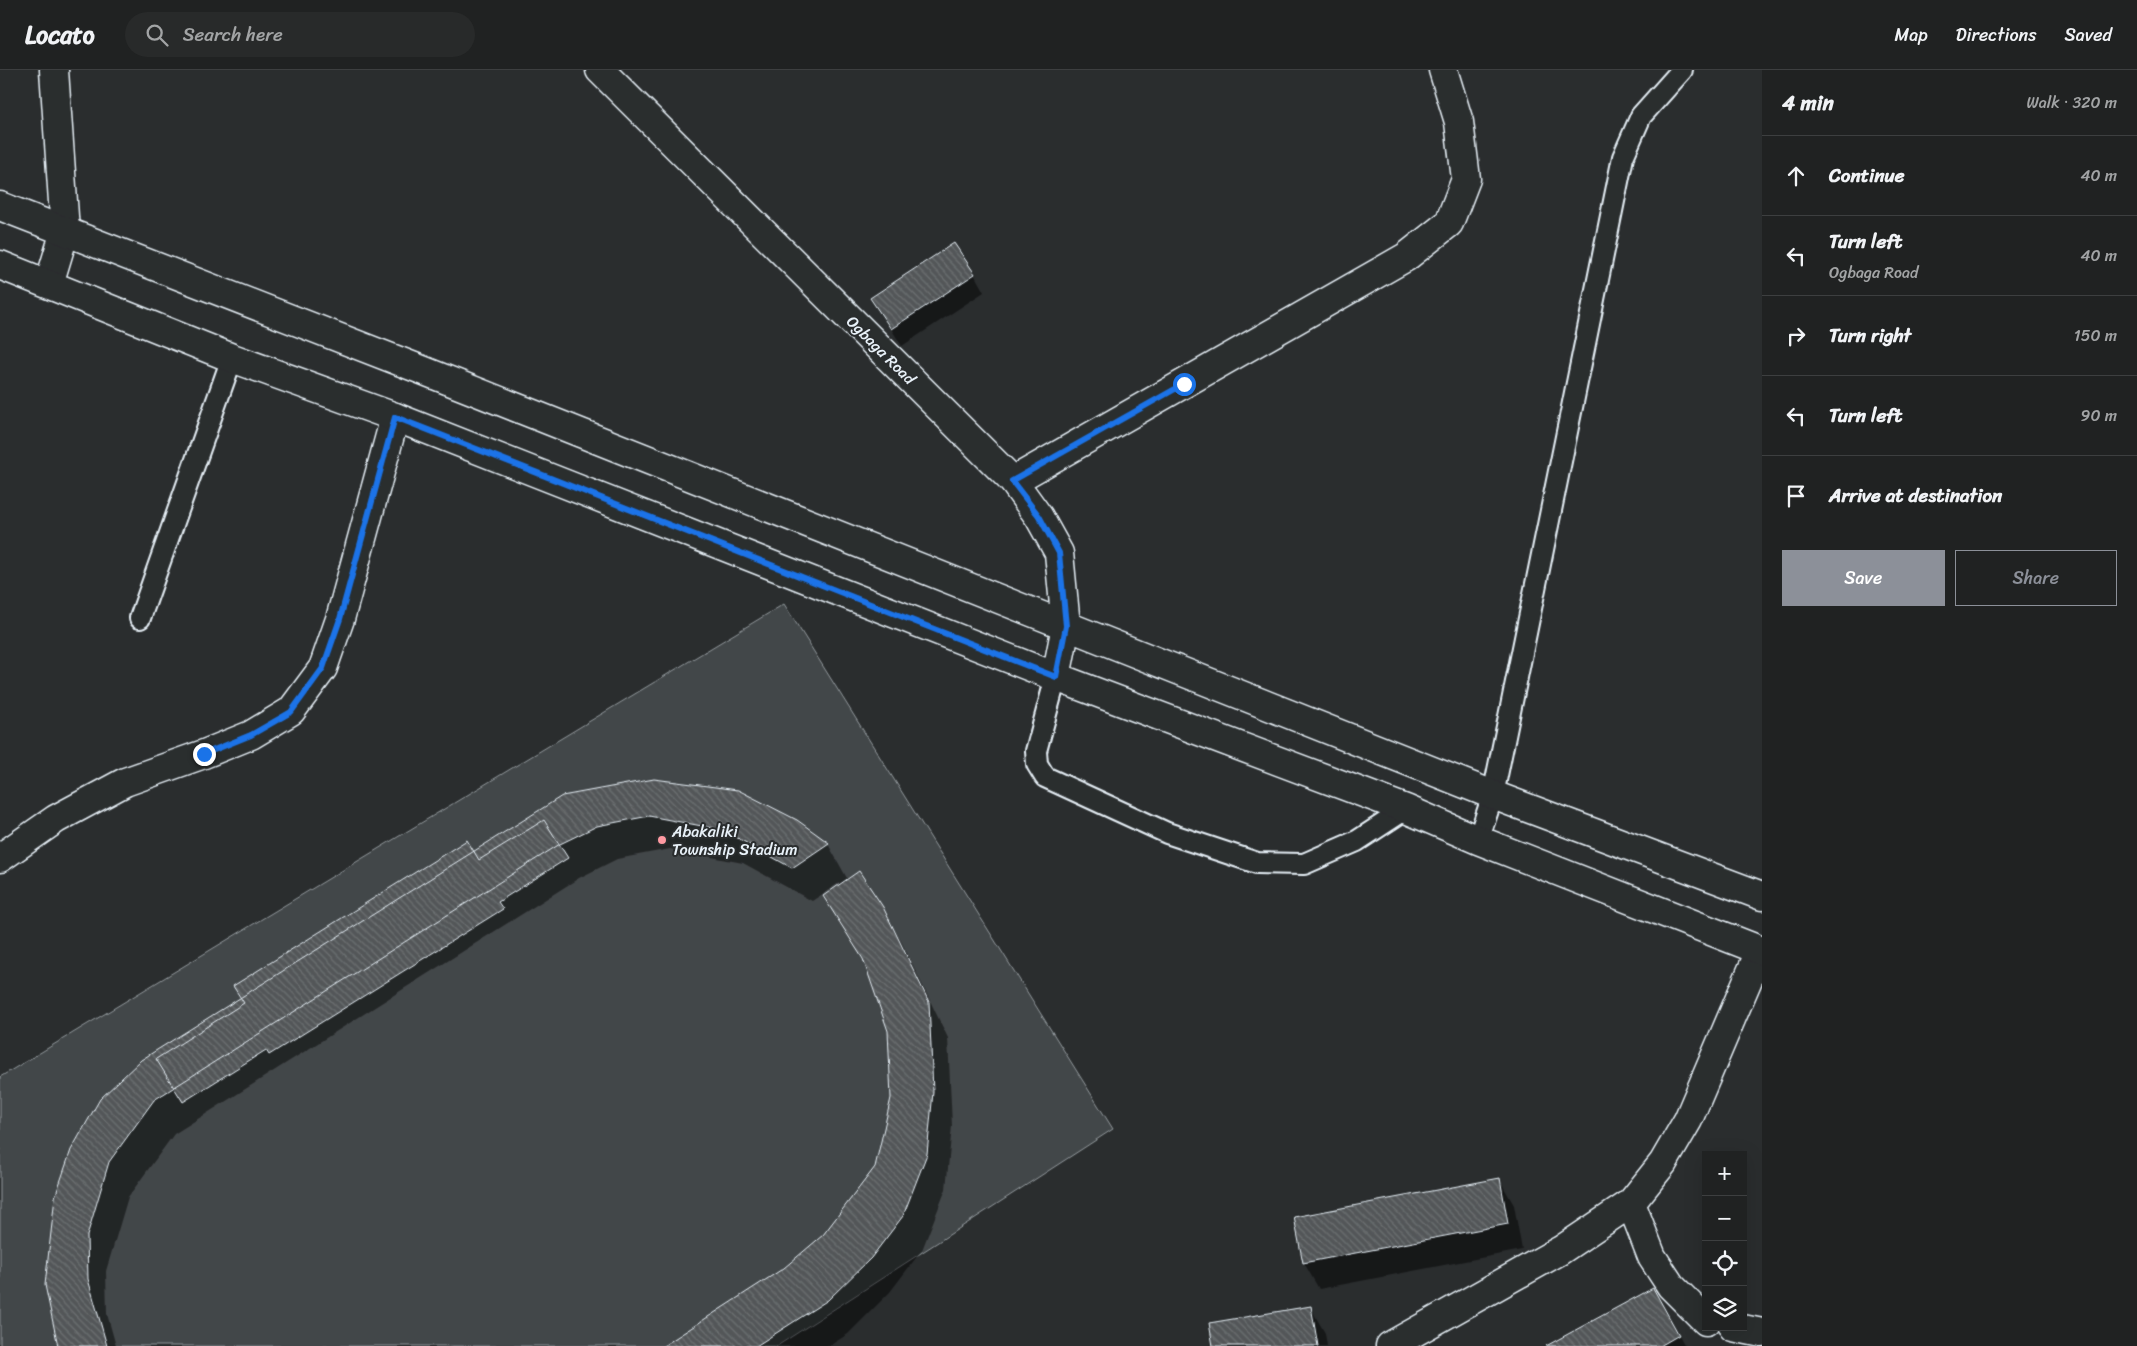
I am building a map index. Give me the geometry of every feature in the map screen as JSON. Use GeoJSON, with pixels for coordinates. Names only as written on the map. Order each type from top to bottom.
{"type":"FeatureCollection","features":[{"type":"Feature","properties":{"kind":"main road"},"geometry":{"type":"LineString","coordinates":[[48,284],[65,230],[54,70]]}},
{"type":"Feature","properties":{"kind":"main road"},"geometry":{"type":"LineString","coordinates":[[1012,481],[1406,257],[1449,223],[1466,179],[1459,122],[1443,70]]}},
{"type":"Feature","properties":{"kind":"main road","name":"Ogbaga Road"},"geometry":{"type":"LineString","coordinates":[[611,75],[1012,481],[1039,516],[1059,553],[1066,626],[1056,677]]}},
{"type":"Feature","properties":{"kind":"main road"},"geometry":{"type":"LineString","coordinates":[[0,206],[422,370],[1493,795],[1762,896]]}},
{"type":"Feature","properties":{"kind":"main road"},"geometry":{"type":"LineString","coordinates":[[0,265],[232,358],[395,417],[1056,677],[1406,809],[1478,840],[1761,951],[1688,1120],[1663,1162],[1631,1203],[1561,1250],[1390,1346]]}},
{"type":"Feature","properties":{"kind":"main road"},"geometry":{"type":"LineString","coordinates":[[0,858],[56,819],[125,782],[251,735],[291,712],[323,668],[326,660],[340,619],[395,417]]}},
{"type":"Feature","properties":{"kind":"main road"},"geometry":{"type":"LineString","coordinates":[[1631,1203],[1652,1257],[1671,1286],[1702,1317]]}},
{"type":"Feature","properties":{"kind":"main road"},"geometry":{"type":"LineString","coordinates":[[1747,1330],[1762,1333]]}},
{"type":"Feature","properties":{"kind":"lane"},"geometry":{"type":"LineString","coordinates":[[1478,840],[1493,795],[1623,157],[1641,116],[1682,70]]}},
{"type":"Feature","properties":{"kind":"lane"},"geometry":{"type":"LineString","coordinates":[[140,618],[232,358]]}},
{"type":"Feature","properties":{"kind":"lane"},"geometry":{"type":"LineString","coordinates":[[1056,677],[1036,751],[1037,764],[1045,777],[1167,833],[1257,863],[1304,864],[1357,842],[1406,809]]}},
{"type":"Feature","properties":{"kind":"shaded area","name":"Abakaliki Township Stadium"},"geometry":{"type":"Polygon","coordinates":[[[784,604],[1113,1129],[777,1346],[0,1346],[0,1077],[784,604]]]}},
{"type":"Feature","properties":{"kind":"building"},"geometry":{"type":"Polygon","coordinates":[[[954,243],[975,274],[891,329],[870,298],[954,243]]]}},
{"type":"Feature","properties":{"kind":"building"},"geometry":{"type":"Polygon","coordinates":[[[654,779],[738,790],[797,820],[829,843],[792,868],[723,830],[649,816],[597,826],[560,844],[154,1100],[109,1162],[87,1236],[88,1279],[107,1346],[58,1346],[45,1285],[55,1197],[71,1150],[100,1099],[141,1060],[562,796],[654,779]]]}},
{"type":"Feature","properties":{"kind":"building"},"geometry":{"type":"Polygon","coordinates":[[[544,820],[568,858],[498,902],[503,909],[269,1055],[266,1050],[183,1102],[156,1059],[244,1003],[233,986],[467,840],[479,860],[544,820]]]}},
{"type":"Feature","properties":{"kind":"building"},"geometry":{"type":"Polygon","coordinates":[[[859,871],[883,907],[929,1002],[933,1092],[927,1154],[903,1216],[871,1258],[828,1300],[756,1346],[663,1346],[784,1268],[823,1235],[875,1167],[891,1098],[888,1031],[863,959],[823,896],[859,871]]]}},
{"type":"Feature","properties":{"kind":"building"},"geometry":{"type":"Polygon","coordinates":[[[1500,1178],[1508,1224],[1303,1263],[1294,1217],[1500,1178]]]}},
{"type":"Feature","properties":{"kind":"building"},"geometry":{"type":"Polygon","coordinates":[[[1653,1288],[1679,1335],[1660,1346],[1546,1346],[1653,1288]]]}},
{"type":"Feature","properties":{"kind":"building"},"geometry":{"type":"Polygon","coordinates":[[[1311,1306],[1318,1346],[1213,1346],[1209,1323],[1311,1306]]]}},
{"type":"Feature","properties":{"kind":"place","name":"Abakaliki Township Stadium"},"geometry":{"type":"Point","coordinates":[662,840]}},
{"type":"Feature","properties":{"kind":"route"},"geometry":{"type":"LineString","coordinates":[[204,754],[251,735],[291,712],[323,668],[340,619],[395,417],[1056,677],[1066,626],[1059,553],[1039,516],[1012,481],[1184,384]]}}]}
